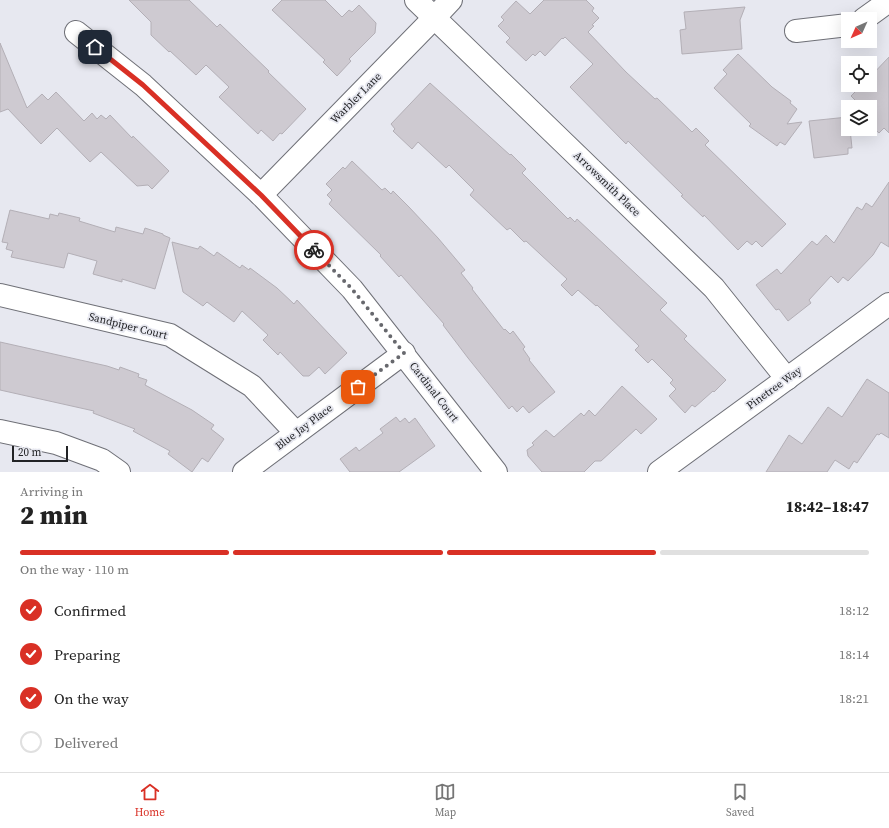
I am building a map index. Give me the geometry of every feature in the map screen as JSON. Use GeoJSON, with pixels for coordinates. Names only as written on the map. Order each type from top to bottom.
{"type":"FeatureCollection","features":[{"type":"Feature","properties":{"kind":"street","name":"Arrowsmith Place"},"geometry":{"type":"LineString","coordinates":[[416,0],[714,288],[787,379]]}},
{"type":"Feature","properties":{"kind":"street","name":"Warbler Lane"},"geometry":{"type":"LineString","coordinates":[[261,195],[451,0]]}},
{"type":"Feature","properties":{"kind":"street"},"geometry":{"type":"LineString","coordinates":[[873,12],[889,0]]}},
{"type":"Feature","properties":{"kind":"street"},"geometry":{"type":"LineString","coordinates":[[796,31],[841,26]]}},
{"type":"Feature","properties":{"kind":"street","name":"Cardinal Court"},"geometry":{"type":"LineString","coordinates":[[76,32],[143,85],[261,195],[352,289],[404,353],[496,472]]}},
{"type":"Feature","properties":{"kind":"street","name":"Sandpiper Court"},"geometry":{"type":"LineString","coordinates":[[0,295],[170,335],[252,386],[296,433]]}},
{"type":"Feature","properties":{"kind":"street","name":"Pinetree Way"},"geometry":{"type":"LineString","coordinates":[[659,472],[889,304]]}},
{"type":"Feature","properties":{"kind":"street","name":"Blue Jay Place"},"geometry":{"type":"LineString","coordinates":[[244,472],[404,353]]}},
{"type":"Feature","properties":{"kind":"street"},"geometry":{"type":"LineString","coordinates":[[0,431],[56,443],[102,460],[119,472]]}},
{"type":"Feature","properties":{"kind":"building"},"geometry":{"type":"Polygon","coordinates":[[[129,0],[189,0],[217,27],[220,24],[306,109],[282,134],[280,133],[273,141],[261,130],[258,134],[219,97],[229,87],[206,65],[196,75],[170,51],[169,52],[151,35],[151,22],[129,0]]]}},
{"type":"Feature","properties":{"kind":"building"},"geometry":{"type":"Polygon","coordinates":[[[282,0],[325,0],[342,17],[349,10],[352,12],[359,5],[376,23],[375,33],[349,59],[351,61],[337,76],[323,62],[325,60],[272,10],[282,0]]]}},
{"type":"Feature","properties":{"kind":"building"},"geometry":{"type":"Polygon","coordinates":[[[544,0],[586,0],[594,8],[592,11],[599,18],[588,32],[626,72],[655,99],[657,98],[692,132],[696,128],[709,141],[705,145],[786,224],[762,247],[756,241],[752,245],[747,241],[738,250],[704,215],[703,217],[681,196],[683,195],[628,141],[626,144],[570,87],[593,64],[565,37],[563,39],[562,38],[545,56],[540,51],[535,56],[533,54],[526,61],[506,42],[510,38],[498,26],[504,20],[501,17],[516,1],[530,14],[544,0]]]}},
{"type":"Feature","properties":{"kind":"building"},"geometry":{"type":"Polygon","coordinates":[[[745,7],[740,20],[742,49],[682,54],[680,30],[686,29],[684,12],[745,7]]]}},
{"type":"Feature","properties":{"kind":"building"},"geometry":{"type":"Polygon","coordinates":[[[0,43],[27,108],[42,94],[48,100],[56,92],[84,121],[92,113],[97,119],[101,115],[106,119],[110,115],[132,138],[133,136],[169,171],[152,189],[148,185],[137,186],[101,152],[90,162],[57,128],[41,144],[8,109],[0,112],[0,43]]]}},
{"type":"Feature","properties":{"kind":"building"},"geometry":{"type":"Polygon","coordinates":[[[738,54],[772,87],[791,101],[790,103],[797,109],[787,124],[802,122],[785,145],[780,142],[777,146],[749,126],[751,124],[714,88],[727,74],[723,70],[738,54]]]}},
{"type":"Feature","properties":{"kind":"building"},"geometry":{"type":"Polygon","coordinates":[[[889,57],[889,133],[884,128],[879,133],[877,131],[877,100],[855,100],[851,96],[855,92],[877,92],[877,70],[889,57]]]}},
{"type":"Feature","properties":{"kind":"building"},"geometry":{"type":"Polygon","coordinates":[[[430,83],[510,155],[511,154],[526,169],[522,173],[568,219],[570,217],[575,222],[577,219],[667,303],[660,310],[687,336],[684,339],[726,380],[714,392],[713,391],[695,407],[692,405],[685,413],[669,396],[676,389],[670,383],[673,380],[652,359],[648,363],[635,350],[639,346],[597,305],[596,306],[578,290],[572,296],[561,285],[567,279],[526,241],[524,242],[510,228],[507,230],[470,195],[474,190],[449,165],[446,168],[418,142],[412,149],[393,131],[395,129],[391,124],[430,83]]]}},
{"type":"Feature","properties":{"kind":"building"},"geometry":{"type":"Polygon","coordinates":[[[841,118],[841,136],[851,136],[852,148],[848,148],[848,154],[814,158],[809,121],[841,118]]]}},
{"type":"Feature","properties":{"kind":"building"},"geometry":{"type":"Polygon","coordinates":[[[352,161],[382,190],[385,188],[391,194],[393,191],[438,238],[465,270],[461,273],[504,330],[505,329],[510,334],[513,331],[525,347],[523,349],[530,359],[529,360],[555,392],[529,413],[523,406],[517,412],[512,406],[509,409],[468,358],[443,325],[444,324],[401,275],[399,277],[380,256],[381,255],[329,204],[332,200],[327,195],[332,190],[326,184],[343,167],[345,169],[352,161]]]}},
{"type":"Feature","properties":{"kind":"building"},"geometry":{"type":"Polygon","coordinates":[[[889,182],[889,247],[881,242],[873,255],[848,281],[843,277],[838,283],[831,276],[809,300],[811,303],[788,321],[779,309],[776,310],[756,285],[777,269],[781,274],[812,241],[817,245],[826,235],[834,243],[857,207],[862,210],[866,203],[872,207],[889,182]]]}},
{"type":"Feature","properties":{"kind":"building"},"geometry":{"type":"Polygon","coordinates":[[[10,210],[49,219],[50,214],[58,216],[59,213],[80,218],[79,221],[115,232],[116,227],[143,234],[145,228],[163,234],[170,238],[155,289],[122,279],[122,282],[93,274],[97,261],[68,253],[64,268],[11,257],[13,251],[6,249],[8,243],[2,242],[10,210]]]}},
{"type":"Feature","properties":{"kind":"building"},"geometry":{"type":"Polygon","coordinates":[[[172,242],[198,249],[200,246],[214,256],[217,252],[240,268],[242,265],[249,270],[250,268],[277,288],[294,304],[297,300],[347,353],[325,374],[319,367],[309,376],[303,376],[280,352],[278,355],[263,340],[268,335],[242,311],[234,322],[207,302],[203,306],[183,292],[172,242]]]}},
{"type":"Feature","properties":{"kind":"building"},"geometry":{"type":"Polygon","coordinates":[[[0,342],[119,370],[120,367],[139,374],[138,377],[147,380],[145,385],[192,410],[214,425],[211,429],[224,439],[208,462],[202,458],[192,472],[168,454],[170,451],[133,431],[135,429],[93,413],[94,411],[0,390],[0,342]]]}},
{"type":"Feature","properties":{"kind":"building"},"geometry":{"type":"Polygon","coordinates":[[[867,379],[889,393],[889,438],[881,433],[879,435],[877,434],[857,463],[854,461],[849,469],[835,460],[827,472],[766,472],[789,435],[802,444],[828,407],[842,417],[867,379]]]}},
{"type":"Feature","properties":{"kind":"building"},"geometry":{"type":"Polygon","coordinates":[[[622,386],[657,419],[641,434],[636,429],[601,461],[595,461],[584,472],[542,472],[528,456],[527,450],[534,445],[532,443],[546,430],[554,437],[581,413],[584,416],[589,410],[595,416],[622,386]]]}},
{"type":"Feature","properties":{"kind":"building"},"geometry":{"type":"Polygon","coordinates":[[[396,417],[400,422],[405,418],[409,423],[415,418],[435,446],[399,472],[350,472],[340,459],[356,447],[359,451],[383,433],[380,429],[396,417]]]}},
{"type":"Feature","properties":{"kind":"way so far"},"geometry":{"type":"LineString","coordinates":[[314,250],[352,289],[404,353],[358,387]]}},
{"type":"Feature","properties":{"kind":"route"},"geometry":{"type":"LineString","coordinates":[[95,47],[143,85],[261,195],[314,250]]}}]}
